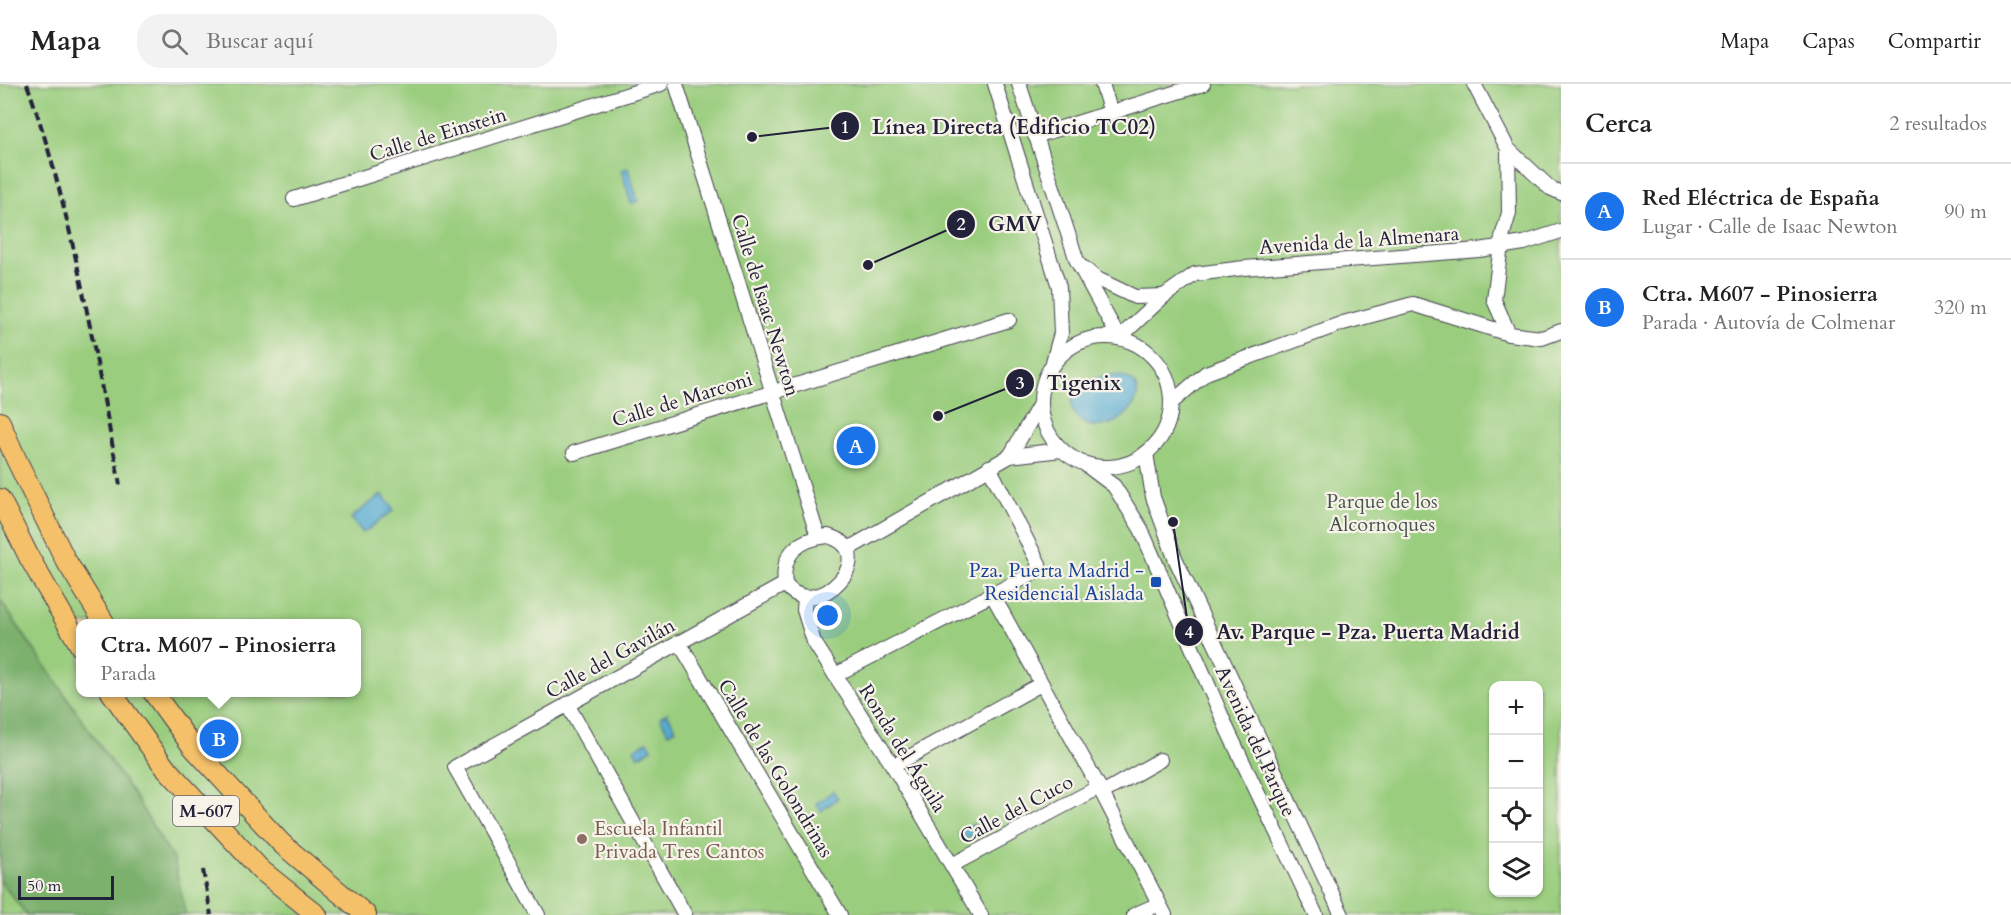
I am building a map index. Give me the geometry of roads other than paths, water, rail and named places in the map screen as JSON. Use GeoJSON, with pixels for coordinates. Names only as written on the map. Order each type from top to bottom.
{"type":"FeatureCollection","features":[{"type":"Feature","properties":{"kind":"highway"},"geometry":{"type":"LineString","coordinates":[[0,422],[65,558],[102,619]]}},
{"type":"Feature","properties":{"kind":"highway"},"geometry":{"type":"LineString","coordinates":[[0,499],[30,558],[76,638]]}},
{"type":"Feature","properties":{"kind":"highway","name":"M-607"},"geometry":{"type":"LineString","coordinates":[[114,697],[164,766],[253,862],[318,915]]}},
{"type":"Feature","properties":{"kind":"highway","name":"M-607"},"geometry":{"type":"LineString","coordinates":[[156,697],[192,746],[281,843],[366,915]]}},
{"type":"Feature","properties":{"kind":"street","name":"Calle de Einstein"},"geometry":{"type":"LineString","coordinates":[[294,199],[661,84]]}},
{"type":"Feature","properties":{"kind":"street","name":"Calle de Isaac Newton"},"geometry":{"type":"LineString","coordinates":[[676,84],[818,537]]}},
{"type":"Feature","properties":{"kind":"street"},"geometry":{"type":"LineString","coordinates":[[995,84],[1059,287],[1061,333],[1053,363],[1043,382],[1040,404],[1044,425],[1051,439],[1073,459],[1086,465],[1107,468],[1128,464],[1146,453],[1160,439],[1168,422],[1171,403],[1169,385],[1161,368],[1149,353],[1134,343],[1119,338],[1098,337],[1081,342],[1065,351],[1053,363]]}},
{"type":"Feature","properties":{"kind":"street"},"geometry":{"type":"LineString","coordinates":[[1019,84],[1077,261],[1119,338]]}},
{"type":"Feature","properties":{"kind":"street"},"geometry":{"type":"LineString","coordinates":[[1102,84],[1111,113]]}},
{"type":"Feature","properties":{"kind":"street"},"geometry":{"type":"LineString","coordinates":[[1035,136],[1185,87],[1203,84]]}},
{"type":"Feature","properties":{"kind":"street"},"geometry":{"type":"LineString","coordinates":[[1474,84],[1508,149],[1550,188],[1561,193]]}},
{"type":"Feature","properties":{"kind":"street"},"geometry":{"type":"LineString","coordinates":[[1508,149],[1509,213],[1501,247],[1494,300],[1509,334]]}},
{"type":"Feature","properties":{"kind":"street","name":"Avenida de la Almenara"},"geometry":{"type":"LineString","coordinates":[[1119,338],[1164,296],[1195,274],[1244,267],[1479,250],[1524,243],[1561,231]]}},
{"type":"Feature","properties":{"kind":"street"},"geometry":{"type":"LineString","coordinates":[[1077,261],[1095,278],[1134,297],[1164,296]]}},
{"type":"Feature","properties":{"kind":"street"},"geometry":{"type":"LineString","coordinates":[[1171,403],[1206,374],[1343,323],[1413,304],[1509,334],[1542,338],[1561,331]]}},
{"type":"Feature","properties":{"kind":"street","name":"Calle de Marconi"},"geometry":{"type":"LineString","coordinates":[[574,453],[1009,320]]}},
{"type":"Feature","properties":{"kind":"street"},"geometry":{"type":"LineString","coordinates":[[1010,456],[1040,404]]}},
{"type":"Feature","properties":{"kind":"street"},"geometry":{"type":"LineString","coordinates":[[848,549],[1010,456],[1061,450]]}},
{"type":"Feature","properties":{"kind":"street","name":"Avenida del Parque"},"geometry":{"type":"LineString","coordinates":[[1146,453],[1153,497],[1175,558],[1342,915]]}},
{"type":"Feature","properties":{"kind":"street","name":"Avenida del Parque"},"geometry":{"type":"LineString","coordinates":[[1086,465],[1114,486],[1141,530],[1228,731],[1316,915]]}},
{"type":"Feature","properties":{"kind":"street"},"geometry":{"type":"LineString","coordinates":[[835,675],[1036,572],[1039,564],[989,467]]}},
{"type":"Feature","properties":{"kind":"street"},"geometry":{"type":"LineString","coordinates":[[828,536],[843,542],[848,549],[849,564],[844,578],[823,592],[805,597],[796,595],[785,584],[784,565],[793,550],[818,537],[828,536]]}},
{"type":"Feature","properties":{"kind":"street","name":"Calle del Gavilán"},"geometry":{"type":"LineString","coordinates":[[538,915],[455,767],[785,584]]}},
{"type":"Feature","properties":{"kind":"street"},"geometry":{"type":"LineString","coordinates":[[992,594],[1100,790],[1162,909],[1134,915]]}},
{"type":"Feature","properties":{"kind":"street","name":"Ronda del Águila"},"geometry":{"type":"LineString","coordinates":[[805,597],[804,610],[814,642],[893,766],[981,915]]}},
{"type":"Feature","properties":{"kind":"street","name":"Calle de las Golondrinas"},"geometry":{"type":"LineString","coordinates":[[679,642],[840,915]]}},
{"type":"Feature","properties":{"kind":"street"},"geometry":{"type":"LineString","coordinates":[[893,766],[1041,684]]}},
{"type":"Feature","properties":{"kind":"street"},"geometry":{"type":"LineString","coordinates":[[567,704],[685,915]]}},
{"type":"Feature","properties":{"kind":"street","name":"Calle del Cuco"},"geometry":{"type":"LineString","coordinates":[[952,865],[1160,760]]}},
{"type":"Feature","properties":{"kind":"water"},"geometry":{"type":"Polygon","coordinates":[[[628,168],[638,201],[631,203],[621,170],[628,168]]]}},
{"type":"Feature","properties":{"kind":"water"},"geometry":{"type":"Polygon","coordinates":[[[1112,375],[1129,379],[1136,387],[1137,397],[1132,408],[1109,424],[1096,426],[1082,422],[1072,407],[1075,393],[1091,380],[1112,375]]]}},
{"type":"Feature","properties":{"kind":"water"},"geometry":{"type":"Polygon","coordinates":[[[382,494],[394,510],[363,533],[351,518],[382,494]]]}},
{"type":"Feature","properties":{"kind":"water"},"geometry":{"type":"Polygon","coordinates":[[[667,713],[676,729],[668,733],[660,717],[667,713]]]}},
{"type":"Feature","properties":{"kind":"water"},"geometry":{"type":"Polygon","coordinates":[[[648,741],[652,749],[638,757],[634,749],[648,741]]]}},
{"type":"Feature","properties":{"kind":"water"},"geometry":{"type":"Polygon","coordinates":[[[833,791],[838,798],[821,811],[816,804],[833,791]]]}},
{"type":"Feature","properties":{"kind":"water"},"geometry":{"type":"Polygon","coordinates":[[[973,824],[977,833],[962,841],[958,833],[973,824]]]}},
{"type":"Feature","properties":{"kind":"railway"},"geometry":{"type":"LineString","coordinates":[[27,84],[70,232],[120,485]]}},
{"type":"Feature","properties":{"kind":"railway"},"geometry":{"type":"LineString","coordinates":[[203,870],[211,915]]}},
{"type":"Feature","properties":{"kind":"place","name":"Línea Directa (Edificio TC02)"},"geometry":{"type":"Point","coordinates":[752,137]}},
{"type":"Feature","properties":{"kind":"place","name":"GMV"},"geometry":{"type":"Point","coordinates":[868,265]}},
{"type":"Feature","properties":{"kind":"place","name":"Tigenix"},"geometry":{"type":"Point","coordinates":[938,416]}},
{"type":"Feature","properties":{"kind":"place","name":"Red Eléctrica de España"},"geometry":{"type":"Point","coordinates":[856,446]}},
{"type":"Feature","properties":{"kind":"place","name":"Av. Parque - Pza. Puerta Madrid"},"geometry":{"type":"Point","coordinates":[1173,522]}},
{"type":"Feature","properties":{"kind":"place","name":"Pza. Puerta Madrid - Residencial Aislada"},"geometry":{"type":"Point","coordinates":[1156,582]}},
{"type":"Feature","properties":{"kind":"place","name":"Ctra. M607 - Pinosierra"},"geometry":{"type":"Point","coordinates":[219,739]}},
{"type":"Feature","properties":{"kind":"place","name":"Escuela Infantil Privada Tres Cantos"},"geometry":{"type":"Point","coordinates":[582,839]}},
{"type":"Feature","properties":{"kind":"park label","name":"Parque de los Alcornoques"},"geometry":{"type":"Point","coordinates":[1382,512]}}]}
